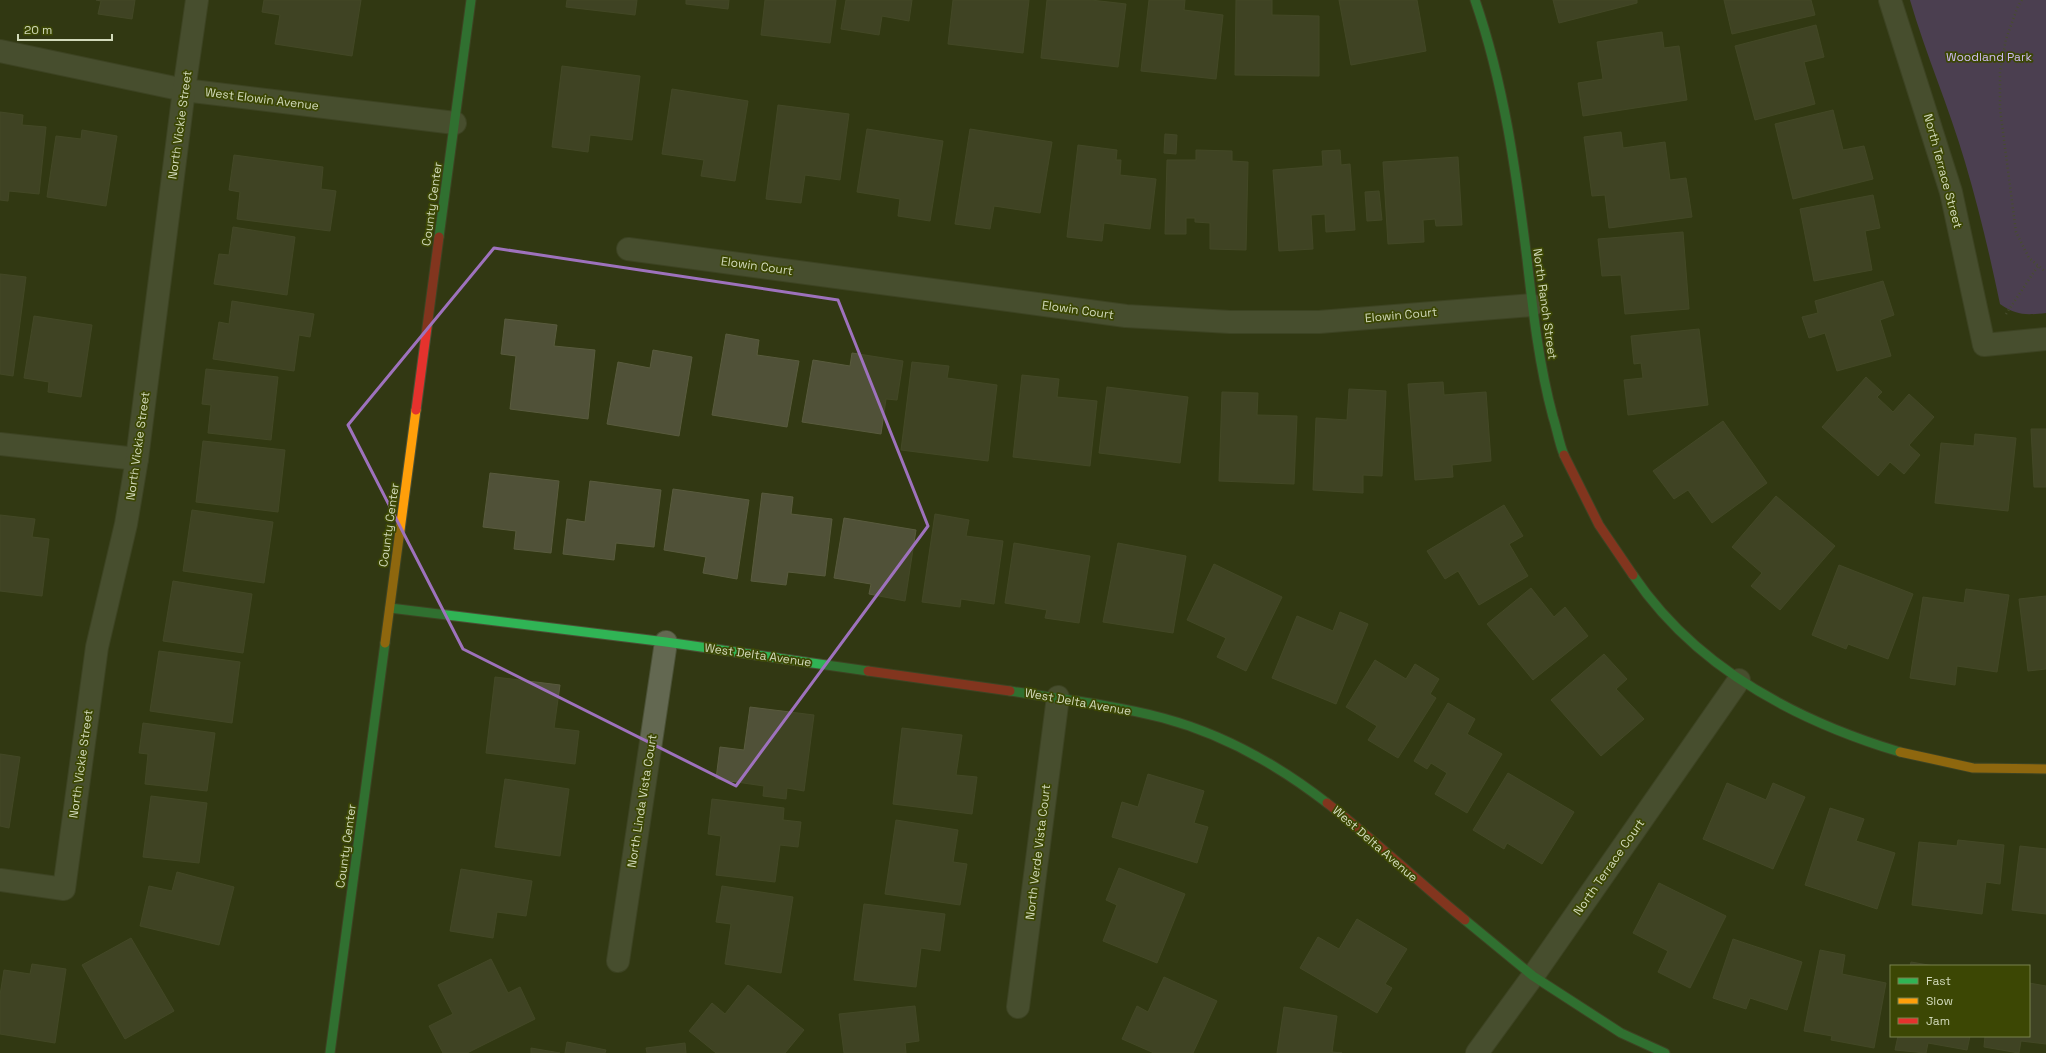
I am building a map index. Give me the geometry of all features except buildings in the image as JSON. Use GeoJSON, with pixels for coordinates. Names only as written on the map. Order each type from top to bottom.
{"type":"FeatureCollection","features":[{"type":"Feature","properties":{"kind":"street","name":"North Vickie Street"},"geometry":{"type":"LineString","coordinates":[[0,880],[64,889],[97,647],[126,524],[137,459],[184,90],[197,0]]}},
{"type":"Feature","properties":{"kind":"street","name":"County Center"},"geometry":{"type":"LineString","coordinates":[[330,1053],[471,0]]}},
{"type":"Feature","properties":{"kind":"street","name":"North Ranch Street"},"geometry":{"type":"LineString","coordinates":[[1475,0],[1484,26],[1503,97],[1517,177],[1532,305],[1544,383],[1563,452],[1599,525],[1644,591],[1688,638],[1739,680],[1793,711],[1853,737],[1906,754],[1973,768],[2046,769]]}},
{"type":"Feature","properties":{"kind":"street","name":"North Terrace Street"},"geometry":{"type":"LineString","coordinates":[[1890,0],[1951,192],[1984,345]]}},
{"type":"Feature","properties":{"kind":"street","name":"West Elowin Avenue"},"geometry":{"type":"LineString","coordinates":[[0,52],[184,90],[455,123]]}},
{"type":"Feature","properties":{"kind":"street","name":"Elowin Court"},"geometry":{"type":"LineString","coordinates":[[628,249],[1126,316],[1230,322],[1319,322],[1532,305]]}},
{"type":"Feature","properties":{"kind":"street"},"geometry":{"type":"LineString","coordinates":[[1984,345],[2046,339]]}},
{"type":"Feature","properties":{"kind":"street"},"geometry":{"type":"LineString","coordinates":[[0,444],[137,459]]}},
{"type":"Feature","properties":{"kind":"street","name":"West Delta Avenue"},"geometry":{"type":"LineString","coordinates":[[390,608],[666,642],[1058,697],[1106,705],[1164,718],[1211,734],[1258,756],[1301,783],[1362,830],[1425,888],[1533,976],[1621,1033],[1665,1053]]}},
{"type":"Feature","properties":{"kind":"street","name":"North Linda Vista Court"},"geometry":{"type":"LineString","coordinates":[[618,961],[666,642]]}},
{"type":"Feature","properties":{"kind":"street","name":"North Terrace Court"},"geometry":{"type":"LineString","coordinates":[[1477,1053],[1533,976],[1739,680]]}},
{"type":"Feature","properties":{"kind":"street","name":"North Verde Vista Court"},"geometry":{"type":"LineString","coordinates":[[1018,1007],[1058,697]]}},
{"type":"Feature","properties":{"kind":"path"},"geometry":{"type":"LineString","coordinates":[[2022,0],[2006,39],[2000,72],[2000,109],[2016,232],[2030,258],[2046,272]]}},
{"type":"Feature","properties":{"kind":"path"},"geometry":{"type":"LineString","coordinates":[[1984,345],[2038,266]]}},
{"type":"Feature","properties":{"kind":"highlighted area"},"geometry":{"type":"Polygon","coordinates":[[[494,248],[838,300],[928,526],[736,786],[463,649],[348,425],[494,248]]]}},
{"type":"Feature","properties":{"kind":"green space","name":"Woodland Park"},"geometry":{"type":"Polygon","coordinates":[[[1910,0],[2046,0],[2046,313],[2022,314],[2012,311],[2000,304],[1984,233],[1965,162],[1910,0]]]}},
{"type":"Feature","properties":{"kind":"traffic: fast"},"geometry":{"type":"LineString","coordinates":[[439,237],[471,0]]}},
{"type":"Feature","properties":{"kind":"traffic: fast"},"geometry":{"type":"LineString","coordinates":[[1475,0],[1494,64],[1508,128],[1540,358],[1548,397],[1564,455]]}},
{"type":"Feature","properties":{"kind":"traffic: fast"},"geometry":{"type":"LineString","coordinates":[[1633,575],[1658,608],[1686,637],[1718,663],[1751,686],[1787,707],[1824,724],[1861,739],[1900,752]]}},
{"type":"Feature","properties":{"kind":"traffic: fast"},"geometry":{"type":"LineString","coordinates":[[390,608],[666,642],[868,671]]}},
{"type":"Feature","properties":{"kind":"traffic: fast"},"geometry":{"type":"LineString","coordinates":[[330,1053],[385,643]]}},
{"type":"Feature","properties":{"kind":"traffic: fast"},"geometry":{"type":"LineString","coordinates":[[1010,691],[1125,709],[1185,725],[1249,752],[1289,776],[1327,803]]}},
{"type":"Feature","properties":{"kind":"traffic: fast"},"geometry":{"type":"LineString","coordinates":[[1465,920],[1533,976],[1621,1033],[1665,1053]]}},
{"type":"Feature","properties":{"kind":"traffic: slow"},"geometry":{"type":"LineString","coordinates":[[385,643],[416,410]]}},
{"type":"Feature","properties":{"kind":"traffic: slow"},"geometry":{"type":"LineString","coordinates":[[1900,752],[1973,768],[2046,769]]}},
{"type":"Feature","properties":{"kind":"traffic: jam"},"geometry":{"type":"LineString","coordinates":[[416,410],[439,237]]}},
{"type":"Feature","properties":{"kind":"traffic: jam"},"geometry":{"type":"LineString","coordinates":[[1564,455],[1599,525],[1633,575]]}},
{"type":"Feature","properties":{"kind":"traffic: jam"},"geometry":{"type":"LineString","coordinates":[[868,671],[1010,691]]}},
{"type":"Feature","properties":{"kind":"traffic: jam"},"geometry":{"type":"LineString","coordinates":[[1327,803],[1465,920]]}}]}
